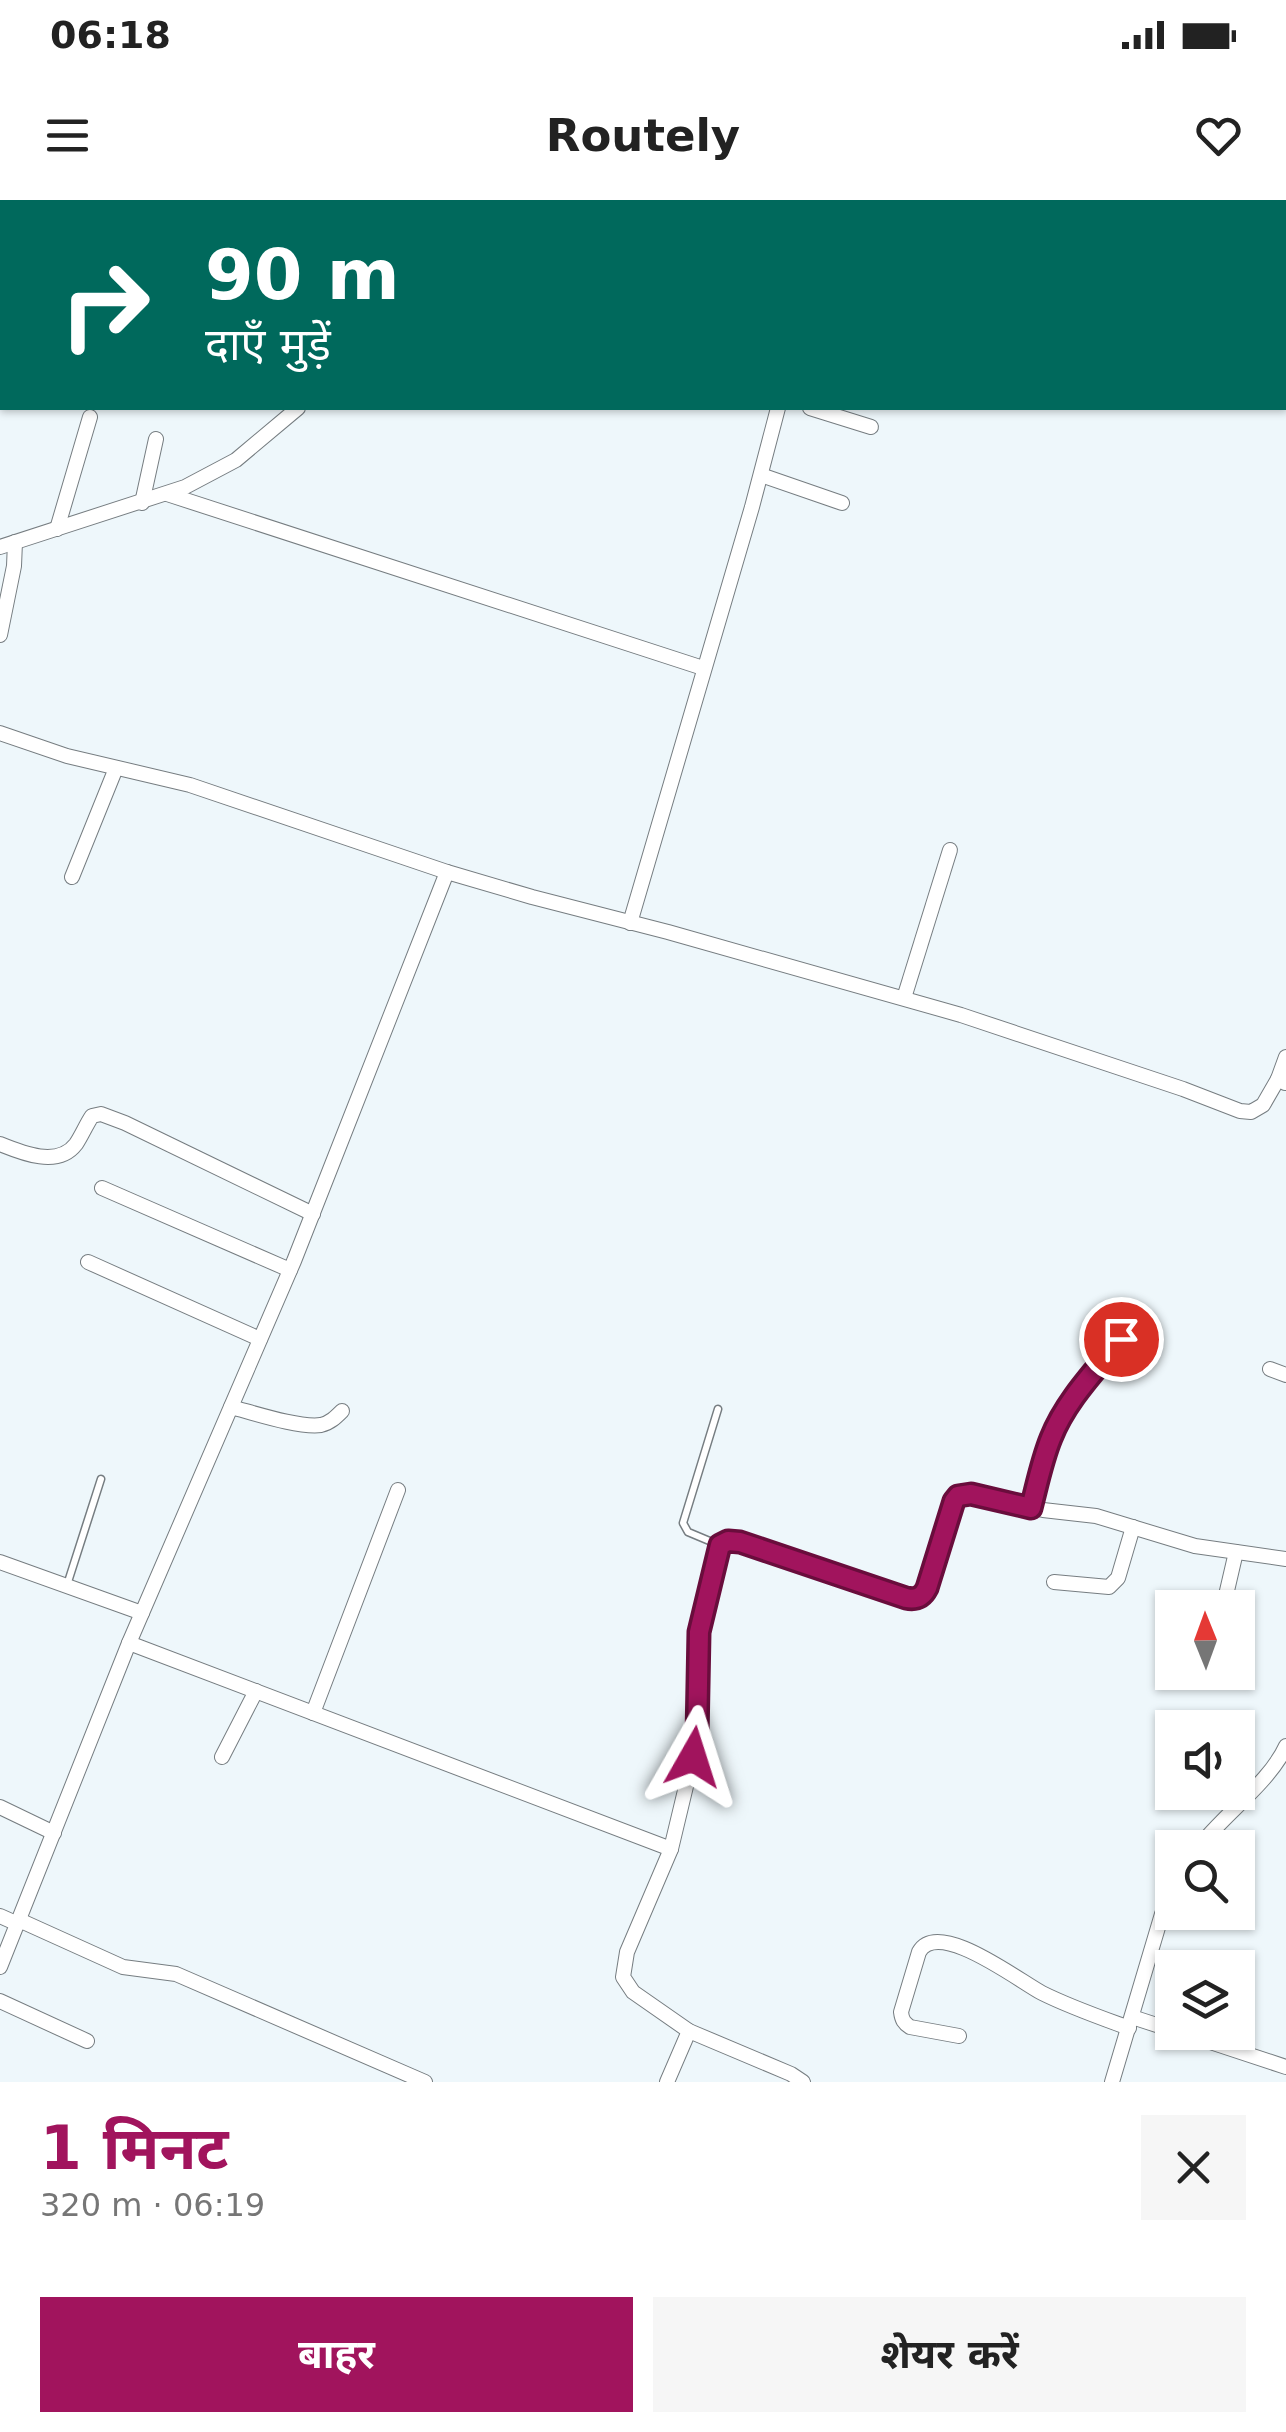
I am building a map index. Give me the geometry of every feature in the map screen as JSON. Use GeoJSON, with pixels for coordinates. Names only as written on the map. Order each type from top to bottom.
{"type":"FeatureCollection","features":[{"type":"Feature","properties":{"kind":"street"},"geometry":{"type":"LineString","coordinates":[[0,547],[167,494],[236,460],[296,410]]}},
{"type":"Feature","properties":{"kind":"street"},"geometry":{"type":"LineString","coordinates":[[630,922],[777,410]]}},
{"type":"Feature","properties":{"kind":"street"},"geometry":{"type":"LineString","coordinates":[[817,410],[871,426]]}},
{"type":"Feature","properties":{"kind":"street"},"geometry":{"type":"LineString","coordinates":[[57,529],[90,417]]}},
{"type":"Feature","properties":{"kind":"street"},"geometry":{"type":"LineString","coordinates":[[142,502],[156,439]]}},
{"type":"Feature","properties":{"kind":"street"},"geometry":{"type":"LineString","coordinates":[[760,476],[842,504]]}},
{"type":"Feature","properties":{"kind":"street"},"geometry":{"type":"LineString","coordinates":[[167,494],[704,668]]}},
{"type":"Feature","properties":{"kind":"street"},"geometry":{"type":"LineString","coordinates":[[0,636],[16,542]]}},
{"type":"Feature","properties":{"kind":"street"},"geometry":{"type":"LineString","coordinates":[[0,734],[68,756],[190,786],[446,872],[904,998],[1057,1046],[1240,1111],[1252,1112],[1263,1105],[1282,1081],[1286,1058]]}},
{"type":"Feature","properties":{"kind":"street"},"geometry":{"type":"LineString","coordinates":[[72,877],[116,768]]}},
{"type":"Feature","properties":{"kind":"street"},"geometry":{"type":"LineString","coordinates":[[904,998],[950,850]]}},
{"type":"Feature","properties":{"kind":"street"},"geometry":{"type":"LineString","coordinates":[[0,1968],[129,1643],[313,1214],[446,872]]}},
{"type":"Feature","properties":{"kind":"street"},"geometry":{"type":"LineString","coordinates":[[0,1144],[36,1156],[58,1156],[74,1146],[92,1116],[102,1114],[313,1214]]}},
{"type":"Feature","properties":{"kind":"street"},"geometry":{"type":"LineString","coordinates":[[102,1188],[290,1270]]}},
{"type":"Feature","properties":{"kind":"street"},"geometry":{"type":"LineString","coordinates":[[88,1262],[260,1339]]}},
{"type":"Feature","properties":{"kind":"street"},"geometry":{"type":"LineString","coordinates":[[1031,1508],[1051,1438],[1077,1394],[1121,1339]]}},
{"type":"Feature","properties":{"kind":"street"},"geometry":{"type":"LineString","coordinates":[[1270,1369],[1286,1375]]}},
{"type":"Feature","properties":{"kind":"street"},"geometry":{"type":"LineString","coordinates":[[231,1407],[318,1425],[342,1412]]}},
{"type":"Feature","properties":{"kind":"street"},"geometry":{"type":"LineString","coordinates":[[313,1713],[398,1490]]}},
{"type":"Feature","properties":{"kind":"street"},"geometry":{"type":"LineString","coordinates":[[803,2082],[689,2031],[633,1992],[623,1976],[627,1952],[672,1849],[697,1737],[699,1632],[720,1545],[740,1542],[912,1599],[923,1595],[927,1588],[954,1501],[958,1496],[971,1494],[1031,1508],[1096,1516],[1195,1546],[1286,1559]]}},
{"type":"Feature","properties":{"kind":"street"},"geometry":{"type":"LineString","coordinates":[[1054,1582],[1109,1587],[1118,1578],[1133,1527]]}},
{"type":"Feature","properties":{"kind":"street"},"geometry":{"type":"LineString","coordinates":[[1226,1590],[1236,1552]]}},
{"type":"Feature","properties":{"kind":"street"},"geometry":{"type":"LineString","coordinates":[[0,1562],[142,1613]]}},
{"type":"Feature","properties":{"kind":"street"},"geometry":{"type":"LineString","coordinates":[[129,1643],[672,1849]]}},
{"type":"Feature","properties":{"kind":"street"},"geometry":{"type":"LineString","coordinates":[[222,1757],[256,1692]]}},
{"type":"Feature","properties":{"kind":"street"},"geometry":{"type":"LineString","coordinates":[[1215,1830],[1286,1746]]}},
{"type":"Feature","properties":{"kind":"street"},"geometry":{"type":"LineString","coordinates":[[0,1807],[54,1833]]}},
{"type":"Feature","properties":{"kind":"street"},"geometry":{"type":"LineString","coordinates":[[0,1916],[123,1967],[176,1974],[425,2082]]}},
{"type":"Feature","properties":{"kind":"street"},"geometry":{"type":"LineString","coordinates":[[1112,2082],[1157,1930]]}},
{"type":"Feature","properties":{"kind":"street"},"geometry":{"type":"LineString","coordinates":[[959,2036],[910,2027],[902,2017],[918,1952],[929,1942],[972,1952],[1079,2010],[1155,2027]]}},
{"type":"Feature","properties":{"kind":"street"},"geometry":{"type":"LineString","coordinates":[[0,2000],[86,2042]]}},
{"type":"Feature","properties":{"kind":"street"},"geometry":{"type":"LineString","coordinates":[[667,2082],[689,2031]]}},
{"type":"Feature","properties":{"kind":"street"},"geometry":{"type":"LineString","coordinates":[[1235,2050],[1286,2067]]}},
{"type":"Feature","properties":{"kind":"lane"},"geometry":{"type":"LineString","coordinates":[[718,1409],[683,1523],[688,1532],[720,1545]]}},
{"type":"Feature","properties":{"kind":"lane"},"geometry":{"type":"LineString","coordinates":[[67,1586],[101,1479]]}},
{"type":"Feature","properties":{"kind":"route"},"geometry":{"type":"LineString","coordinates":[[693,1757],[698,1717],[699,1632],[723,1542],[740,1542],[906,1598],[918,1598],[927,1588],[958,1496],[971,1494],[1031,1508],[1051,1438],[1077,1394],[1121,1339]]}}]}
